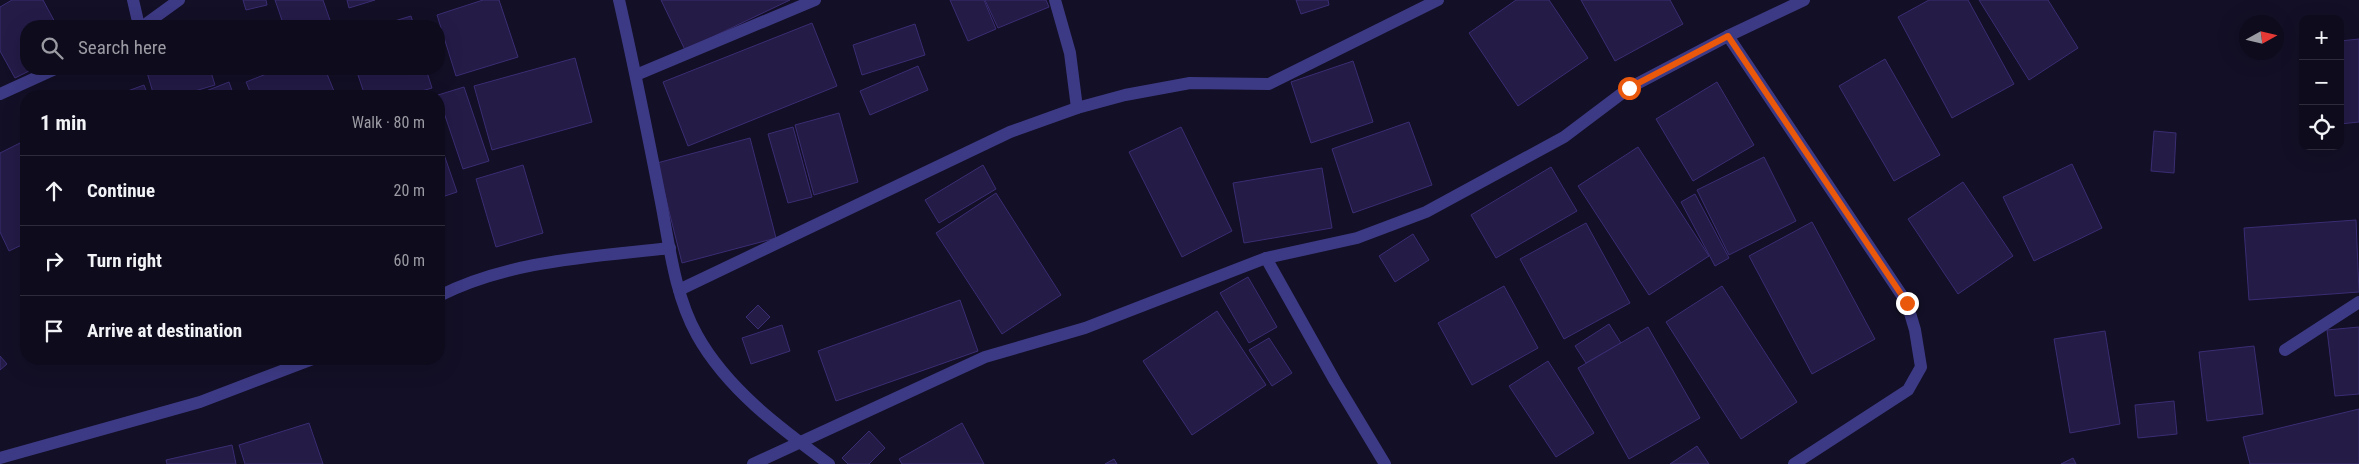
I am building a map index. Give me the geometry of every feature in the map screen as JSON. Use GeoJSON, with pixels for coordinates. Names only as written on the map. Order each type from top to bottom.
{"type":"FeatureCollection","features":[{"type":"Feature","properties":{"kind":"street"},"geometry":{"type":"LineString","coordinates":[[133,0],[138,20]]}},
{"type":"Feature","properties":{"kind":"street"},"geometry":{"type":"LineString","coordinates":[[151,20],[179,0]]}},
{"type":"Feature","properties":{"kind":"street"},"geometry":{"type":"LineString","coordinates":[[619,0],[636,74],[679,290],[697,335],[736,388],[799,442],[828,464]]}},
{"type":"Feature","properties":{"kind":"street"},"geometry":{"type":"LineString","coordinates":[[636,74],[815,0]]}},
{"type":"Feature","properties":{"kind":"street"},"geometry":{"type":"LineString","coordinates":[[1055,0],[1070,53],[1077,108]]}},
{"type":"Feature","properties":{"kind":"street"},"geometry":{"type":"LineString","coordinates":[[679,290],[1010,132],[1077,108],[1125,95],[1190,83],[1269,84],[1438,0]]}},
{"type":"Feature","properties":{"kind":"street"},"geometry":{"type":"LineString","coordinates":[[753,464],[985,357],[1085,328],[1266,258],[1357,238],[1426,212],[1564,137],[1629,88],[1728,36],[1804,0]]}},
{"type":"Feature","properties":{"kind":"street"},"geometry":{"type":"LineString","coordinates":[[1728,36],[1907,303],[1916,330],[1921,367],[1908,390],[1794,464]]}},
{"type":"Feature","properties":{"kind":"street"},"geometry":{"type":"LineString","coordinates":[[0,94],[42,75]]}},
{"type":"Feature","properties":{"kind":"street"},"geometry":{"type":"LineString","coordinates":[[445,293],[462,284],[525,265],[670,248]]}},
{"type":"Feature","properties":{"kind":"street"},"geometry":{"type":"LineString","coordinates":[[1266,258],[1334,381],[1385,464]]}},
{"type":"Feature","properties":{"kind":"street"},"geometry":{"type":"LineString","coordinates":[[2285,350],[2359,302]]}},
{"type":"Feature","properties":{"kind":"street"},"geometry":{"type":"LineString","coordinates":[[0,458],[200,402],[297,365]]}},
{"type":"Feature","properties":{"kind":"building"},"geometry":{"type":"Polygon","coordinates":[[[12,0],[43,0],[54,20],[20,20],[21,75],[15,78],[0,51],[0,7],[12,0]]]}},
{"type":"Feature","properties":{"kind":"building"},"geometry":{"type":"Polygon","coordinates":[[[243,0],[266,0],[267,5],[246,10],[243,0]]]}},
{"type":"Feature","properties":{"kind":"building"},"geometry":{"type":"Polygon","coordinates":[[[275,0],[323,0],[330,20],[282,20],[275,0]]]}},
{"type":"Feature","properties":{"kind":"building"},"geometry":{"type":"Polygon","coordinates":[[[347,0],[375,0],[349,8],[347,0]]]}},
{"type":"Feature","properties":{"kind":"building"},"geometry":{"type":"Polygon","coordinates":[[[483,0],[499,0],[518,57],[456,76],[445,41],[445,20],[439,20],[437,15],[483,0]]]}},
{"type":"Feature","properties":{"kind":"building"},"geometry":{"type":"Polygon","coordinates":[[[661,0],[790,0],[685,50],[661,0]]]}},
{"type":"Feature","properties":{"kind":"building"},"geometry":{"type":"Polygon","coordinates":[[[950,0],[984,0],[996,29],[968,41],[950,0]]]}},
{"type":"Feature","properties":{"kind":"building"},"geometry":{"type":"Polygon","coordinates":[[[985,0],[1046,0],[1049,7],[998,28],[985,0]]]}},
{"type":"Feature","properties":{"kind":"building"},"geometry":{"type":"Polygon","coordinates":[[[1296,0],[1328,0],[1329,5],[1301,14],[1296,0]]]}},
{"type":"Feature","properties":{"kind":"building"},"geometry":{"type":"Polygon","coordinates":[[[1516,0],[1549,0],[1588,58],[1518,106],[1469,33],[1516,0]]]}},
{"type":"Feature","properties":{"kind":"building"},"geometry":{"type":"Polygon","coordinates":[[[1581,0],[1670,0],[1683,24],[1615,61],[1581,0]]]}},
{"type":"Feature","properties":{"kind":"building"},"geometry":{"type":"Polygon","coordinates":[[[1929,0],[1968,0],[2014,84],[1952,118],[1898,17],[1929,0]]]}},
{"type":"Feature","properties":{"kind":"building"},"geometry":{"type":"Polygon","coordinates":[[[1979,0],[2048,0],[2078,48],[2029,80],[1979,0]]]}},
{"type":"Feature","properties":{"kind":"building"},"geometry":{"type":"Polygon","coordinates":[[[411,16],[412,20],[398,20],[411,16]]]}},
{"type":"Feature","properties":{"kind":"building"},"geometry":{"type":"Polygon","coordinates":[[[812,23],[837,86],[688,146],[663,82],[812,23]]]}},
{"type":"Feature","properties":{"kind":"building"},"geometry":{"type":"Polygon","coordinates":[[[915,24],[925,55],[862,75],[853,45],[915,24]]]}},
{"type":"Feature","properties":{"kind":"building"},"geometry":{"type":"Polygon","coordinates":[[[2359,39],[2359,122],[2344,124],[2344,60],[2344,41],[2359,39]]]}},
{"type":"Feature","properties":{"kind":"building"},"geometry":{"type":"Polygon","coordinates":[[[575,58],[592,122],[492,150],[474,86],[575,58]]]}},
{"type":"Feature","properties":{"kind":"building"},"geometry":{"type":"Polygon","coordinates":[[[1885,59],[1940,155],[1894,181],[1839,86],[1885,59]]]}},
{"type":"Feature","properties":{"kind":"building"},"geometry":{"type":"Polygon","coordinates":[[[1353,61],[1373,122],[1311,143],[1291,82],[1353,61]]]}},
{"type":"Feature","properties":{"kind":"building"},"geometry":{"type":"Polygon","coordinates":[[[918,66],[928,90],[870,115],[860,91],[918,66]]]}},
{"type":"Feature","properties":{"kind":"building"},"geometry":{"type":"Polygon","coordinates":[[[148,75],[212,75],[215,85],[198,90],[152,90],[148,75]]]}},
{"type":"Feature","properties":{"kind":"building"},"geometry":{"type":"Polygon","coordinates":[[[264,75],[327,75],[334,90],[249,90],[246,82],[264,75]]]}},
{"type":"Feature","properties":{"kind":"building"},"geometry":{"type":"Polygon","coordinates":[[[358,75],[428,75],[432,88],[425,90],[363,90],[358,75]]]}},
{"type":"Feature","properties":{"kind":"building"},"geometry":{"type":"Polygon","coordinates":[[[229,82],[232,90],[208,90],[229,82]]]}},
{"type":"Feature","properties":{"kind":"building"},"geometry":{"type":"Polygon","coordinates":[[[1717,82],[1754,145],[1693,181],[1656,119],[1717,82]]]}},
{"type":"Feature","properties":{"kind":"building"},"geometry":{"type":"Polygon","coordinates":[[[144,85],[146,90],[130,90],[144,85]]]}},
{"type":"Feature","properties":{"kind":"building"},"geometry":{"type":"Polygon","coordinates":[[[464,87],[489,161],[463,169],[445,116],[445,93],[464,87]]]}},
{"type":"Feature","properties":{"kind":"building"},"geometry":{"type":"Polygon","coordinates":[[[839,113],[858,182],[814,195],[795,125],[839,113]]]}},
{"type":"Feature","properties":{"kind":"building"},"geometry":{"type":"Polygon","coordinates":[[[1409,122],[1432,185],[1353,213],[1332,149],[1409,122]]]}},
{"type":"Feature","properties":{"kind":"building"},"geometry":{"type":"Polygon","coordinates":[[[793,127],[812,197],[788,203],[768,134],[793,127]]]}},
{"type":"Feature","properties":{"kind":"building"},"geometry":{"type":"Polygon","coordinates":[[[1181,127],[1232,231],[1182,257],[1129,152],[1181,127]]]}},
{"type":"Feature","properties":{"kind":"building"},"geometry":{"type":"Polygon","coordinates":[[[2154,131],[2176,133],[2174,173],[2151,171],[2154,131]]]}},
{"type":"Feature","properties":{"kind":"building"},"geometry":{"type":"Polygon","coordinates":[[[750,138],[776,238],[682,263],[657,163],[750,138]]]}},
{"type":"Feature","properties":{"kind":"building"},"geometry":{"type":"Polygon","coordinates":[[[20,143],[20,246],[9,251],[0,232],[0,153],[20,143]]]}},
{"type":"Feature","properties":{"kind":"building"},"geometry":{"type":"Polygon","coordinates":[[[1638,147],[1709,256],[1649,295],[1578,186],[1638,147]]]}},
{"type":"Feature","properties":{"kind":"building"},"geometry":{"type":"Polygon","coordinates":[[[445,157],[457,192],[445,196],[445,157]]]}},
{"type":"Feature","properties":{"kind":"building"},"geometry":{"type":"Polygon","coordinates":[[[1764,157],[1796,221],[1729,255],[1697,190],[1764,157]]]}},
{"type":"Feature","properties":{"kind":"building"},"geometry":{"type":"Polygon","coordinates":[[[2072,164],[2102,228],[2034,261],[2003,197],[2072,164]]]}},
{"type":"Feature","properties":{"kind":"building"},"geometry":{"type":"Polygon","coordinates":[[[523,165],[543,233],[496,247],[476,179],[523,165]]]}},
{"type":"Feature","properties":{"kind":"building"},"geometry":{"type":"Polygon","coordinates":[[[983,165],[996,189],[939,223],[925,200],[983,165]]]}},
{"type":"Feature","properties":{"kind":"building"},"geometry":{"type":"Polygon","coordinates":[[[1551,167],[1577,211],[1496,258],[1471,215],[1551,167]]]}},
{"type":"Feature","properties":{"kind":"building"},"geometry":{"type":"Polygon","coordinates":[[[1322,168],[1332,228],[1244,243],[1233,183],[1322,168]]]}},
{"type":"Feature","properties":{"kind":"building"},"geometry":{"type":"Polygon","coordinates":[[[1963,182],[2013,256],[1958,294],[1908,219],[1963,182]]]}},
{"type":"Feature","properties":{"kind":"building"},"geometry":{"type":"Polygon","coordinates":[[[996,193],[1061,295],[1002,334],[936,233],[996,193]]]}},
{"type":"Feature","properties":{"kind":"building"},"geometry":{"type":"Polygon","coordinates":[[[1695,194],[1729,258],[1715,266],[1681,202],[1695,194]]]}},
{"type":"Feature","properties":{"kind":"building"},"geometry":{"type":"Polygon","coordinates":[[[2356,220],[2359,292],[2249,300],[2244,228],[2356,220]]]}},
{"type":"Feature","properties":{"kind":"building"},"geometry":{"type":"Polygon","coordinates":[[[1812,222],[1875,339],[1812,374],[1749,256],[1812,222]]]}},
{"type":"Feature","properties":{"kind":"building"},"geometry":{"type":"Polygon","coordinates":[[[1586,223],[1630,303],[1564,339],[1520,259],[1586,223]]]}},
{"type":"Feature","properties":{"kind":"building"},"geometry":{"type":"Polygon","coordinates":[[[1413,234],[1429,260],[1395,282],[1379,256],[1413,234]]]}},
{"type":"Feature","properties":{"kind":"building"},"geometry":{"type":"Polygon","coordinates":[[[1248,277],[1277,327],[1249,343],[1220,293],[1248,277]]]}},
{"type":"Feature","properties":{"kind":"building"},"geometry":{"type":"Polygon","coordinates":[[[1504,286],[1538,348],[1472,385],[1438,323],[1504,286]]]}},
{"type":"Feature","properties":{"kind":"building"},"geometry":{"type":"Polygon","coordinates":[[[1722,286],[1797,402],[1741,439],[1666,322],[1722,286]]]}},
{"type":"Feature","properties":{"kind":"building"},"geometry":{"type":"Polygon","coordinates":[[[960,300],[978,351],[836,401],[818,351],[960,300]]]}},
{"type":"Feature","properties":{"kind":"building"},"geometry":{"type":"Polygon","coordinates":[[[758,305],[770,317],[758,329],[746,317],[758,305]]]}},
{"type":"Feature","properties":{"kind":"building"},"geometry":{"type":"Polygon","coordinates":[[[1217,311],[1266,385],[1192,435],[1143,361],[1217,311]]]}},
{"type":"Feature","properties":{"kind":"building"},"geometry":{"type":"Polygon","coordinates":[[[1609,324],[1621,343],[1586,363],[1575,346],[1609,324]]]}},
{"type":"Feature","properties":{"kind":"building"},"geometry":{"type":"Polygon","coordinates":[[[782,325],[790,351],[751,364],[742,338],[782,325]]]}},
{"type":"Feature","properties":{"kind":"building"},"geometry":{"type":"Polygon","coordinates":[[[1648,327],[1700,418],[1629,459],[1578,368],[1648,327]]]}},
{"type":"Feature","properties":{"kind":"building"},"geometry":{"type":"Polygon","coordinates":[[[2359,327],[2359,394],[2335,396],[2327,330],[2359,327]]]}},
{"type":"Feature","properties":{"kind":"building"},"geometry":{"type":"Polygon","coordinates":[[[2105,331],[2120,424],[2070,433],[2054,339],[2105,331]]]}},
{"type":"Feature","properties":{"kind":"building"},"geometry":{"type":"Polygon","coordinates":[[[1269,338],[1292,373],[1272,386],[1249,350],[1269,338]]]}},
{"type":"Feature","properties":{"kind":"building"},"geometry":{"type":"Polygon","coordinates":[[[2254,346],[2263,414],[2207,421],[2199,352],[2254,346]]]}},
{"type":"Feature","properties":{"kind":"building"},"geometry":{"type":"Polygon","coordinates":[[[0,356],[7,364],[0,370],[0,356]]]}},
{"type":"Feature","properties":{"kind":"building"},"geometry":{"type":"Polygon","coordinates":[[[1548,361],[1594,433],[1556,457],[1509,386],[1548,361]]]}},
{"type":"Feature","properties":{"kind":"building"},"geometry":{"type":"Polygon","coordinates":[[[2174,401],[2177,434],[2138,438],[2135,405],[2174,401]]]}},
{"type":"Feature","properties":{"kind":"building"},"geometry":{"type":"Polygon","coordinates":[[[2359,409],[2359,464],[2250,464],[2243,437],[2359,409]]]}},
{"type":"Feature","properties":{"kind":"building"},"geometry":{"type":"Polygon","coordinates":[[[309,423],[323,464],[245,464],[239,445],[309,423]]]}},
{"type":"Feature","properties":{"kind":"building"},"geometry":{"type":"Polygon","coordinates":[[[962,423],[984,464],[902,464],[899,459],[962,423]]]}},
{"type":"Feature","properties":{"kind":"building"},"geometry":{"type":"Polygon","coordinates":[[[869,431],[885,448],[869,464],[848,464],[842,458],[869,431]]]}},
{"type":"Feature","properties":{"kind":"building"},"geometry":{"type":"Polygon","coordinates":[[[232,445],[236,464],[167,464],[166,460],[232,445]]]}},
{"type":"Feature","properties":{"kind":"building"},"geometry":{"type":"Polygon","coordinates":[[[1697,446],[1709,464],[1670,464],[1697,446]]]}},
{"type":"Feature","properties":{"kind":"building"},"geometry":{"type":"Polygon","coordinates":[[[2073,458],[2076,464],[2061,464],[2073,458]]]}},
{"type":"Feature","properties":{"kind":"building"},"geometry":{"type":"Polygon","coordinates":[[[1114,459],[1117,464],[1105,464],[1114,459]]]}},
{"type":"Feature","properties":{"kind":"route"},"geometry":{"type":"LineString","coordinates":[[1629,88],[1728,36],[1907,303]]}}]}
